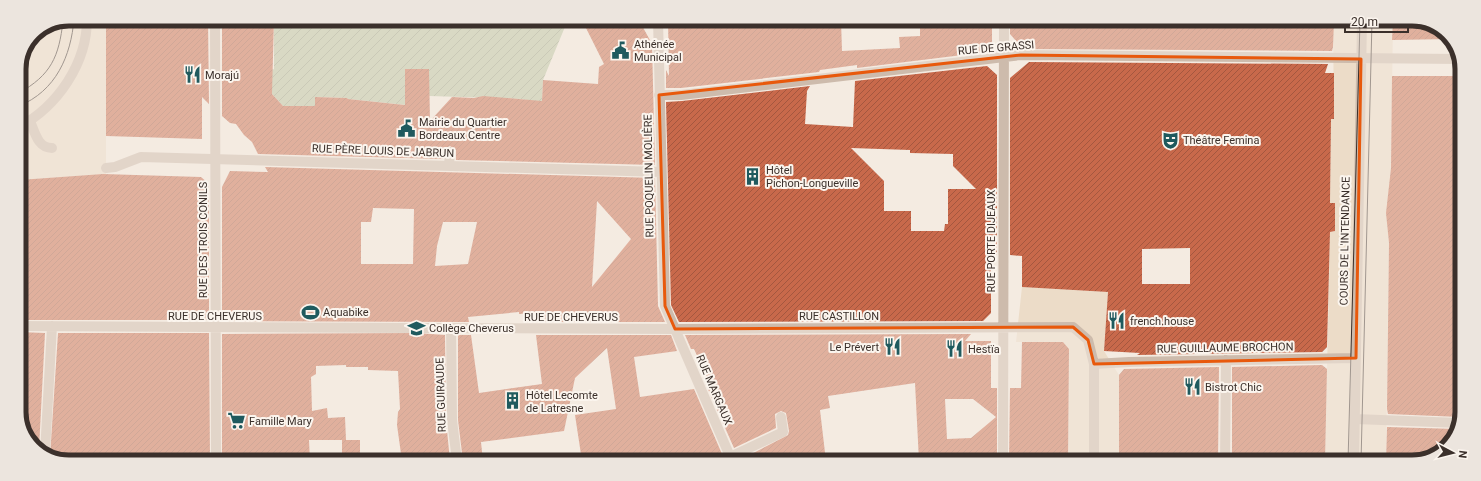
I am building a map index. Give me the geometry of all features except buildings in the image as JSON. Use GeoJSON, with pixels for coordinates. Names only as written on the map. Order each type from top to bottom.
{"type":"FeatureCollection","features":[{"type":"Feature","properties":{"kind":"street"},"geometry":{"type":"LineString","coordinates":[[26,124],[30,122],[62,89],[77,67],[83,52],[86,26]]}},
{"type":"Feature","properties":{"kind":"street","name":"RUE DES TROIS CONILS"},"geometry":{"type":"LineString","coordinates":[[215,26],[216,455]]}},
{"type":"Feature","properties":{"kind":"street","name":"RUE POQUELIN MOLIÈRE"},"geometry":{"type":"LineString","coordinates":[[658,26],[665,306],[675,329]]}},
{"type":"Feature","properties":{"kind":"street","name":"RUE PORTE DIJEAUX"},"geometry":{"type":"LineString","coordinates":[[1003,455],[1004,26]]}},
{"type":"Feature","properties":{"kind":"street","name":"COURS DE L'INTENDANCE"},"geometry":{"type":"LineString","coordinates":[[1354,455],[1362,26]]}},
{"type":"Feature","properties":{"kind":"street","name":"RUE DE GRASSI"},"geometry":{"type":"LineString","coordinates":[[659,95],[681,95],[1021,56],[1454,59]]}},
{"type":"Feature","properties":{"kind":"street"},"geometry":{"type":"LineString","coordinates":[[30,122],[41,144],[46,148],[52,148]]}},
{"type":"Feature","properties":{"kind":"street"},"geometry":{"type":"LineString","coordinates":[[449,165],[450,152]]}},
{"type":"Feature","properties":{"kind":"street","name":"RUE PÈRE LOUIS DE JABRUN"},"geometry":{"type":"LineString","coordinates":[[106,168],[115,167],[141,157],[661,172]]}},
{"type":"Feature","properties":{"kind":"street","name":"RUE DE CHEVERUS"},"geometry":{"type":"LineString","coordinates":[[26,326],[675,329]]}},
{"type":"Feature","properties":{"kind":"street"},"geometry":{"type":"LineString","coordinates":[[45,448],[52,326]]}},
{"type":"Feature","properties":{"kind":"street","name":"RUE CASTILLON"},"geometry":{"type":"LineString","coordinates":[[675,329],[1073,327],[1088,340],[1094,364],[1094,455]]}},
{"type":"Feature","properties":{"kind":"street","name":"RUE GUIRAUDE"},"geometry":{"type":"LineString","coordinates":[[451,328],[452,420],[456,455]]}},
{"type":"Feature","properties":{"kind":"street","name":"RUE MARGAUX"},"geometry":{"type":"LineString","coordinates":[[675,329],[729,455]]}},
{"type":"Feature","properties":{"kind":"street","name":"RUE GUILLAUME BROCHON"},"geometry":{"type":"LineString","coordinates":[[1094,364],[1356,358]]}},
{"type":"Feature","properties":{"kind":"street"},"geometry":{"type":"LineString","coordinates":[[1225,455],[1226,360]]}},
{"type":"Feature","properties":{"kind":"street"},"geometry":{"type":"LineString","coordinates":[[739,455],[783,432],[781,417]]}},
{"type":"Feature","properties":{"kind":"street"},"geometry":{"type":"LineString","coordinates":[[1355,419],[1454,423]]}},
{"type":"Feature","properties":{"kind":"highlighted area"},"geometry":{"type":"Polygon","coordinates":[[[1021,55],[1361,59],[1356,358],[1094,364],[1088,340],[1073,327],[675,329],[665,306],[659,95],[1021,55]]]}},
{"type":"Feature","properties":{"kind":"green space"},"geometry":{"type":"Polygon","coordinates":[[[274,26],[565,26],[543,80],[542,103],[522,99],[429,96],[426,107],[347,98],[316,97],[315,106],[283,106],[272,94],[272,70],[274,69],[274,26]]]}},
{"type":"Feature","properties":{"kind":"shaded area"},"geometry":{"type":"Polygon","coordinates":[[[69,26],[106,26],[106,174],[26,180],[27,61],[29,52],[33,45],[45,33],[52,29],[69,26]]]}},
{"type":"Feature","properties":{"kind":"shaded area"},"geometry":{"type":"Polygon","coordinates":[[[1333,26],[1393,26],[1391,168],[1387,221],[1389,243],[1386,455],[1325,455],[1330,232],[1335,231],[1335,203],[1330,203],[1331,119],[1334,119],[1333,26]]]}},
{"type":"Feature","properties":{"kind":"shaded area"},"geometry":{"type":"Polygon","coordinates":[[[1022,287],[1108,292],[1104,351],[1119,375],[1119,455],[1068,455],[1069,349],[1063,342],[1016,342],[1022,287]]]}},
{"type":"Feature","properties":{"kind":"tram line"},"geometry":{"type":"LineString","coordinates":[[26,102],[43,91],[52,82],[59,71],[65,59],[73,26]]}},
{"type":"Feature","properties":{"kind":"tram line"},"geometry":{"type":"LineString","coordinates":[[1348,455],[1360,26]]}},
{"type":"Feature","properties":{"kind":"tram line"},"geometry":{"type":"LineString","coordinates":[[1361,455],[1372,26]]}},
{"type":"Feature","properties":{"kind":"tram line"},"geometry":{"type":"LineString","coordinates":[[26,89],[39,79],[52,64],[59,45],[62,27]]}},
{"type":"Feature","properties":{"kind":"place","name":"Athénée Municipal"},"geometry":{"type":"Point","coordinates":[621,50]}},
{"type":"Feature","properties":{"kind":"place","name":"Morajú"},"geometry":{"type":"Point","coordinates":[192,75]}},
{"type":"Feature","properties":{"kind":"place","name":"Mairie du Quartier Bordeaux Centre"},"geometry":{"type":"Point","coordinates":[406,128]}},
{"type":"Feature","properties":{"kind":"place","name":"Théâtre Femina"},"geometry":{"type":"Point","coordinates":[1170,140]}},
{"type":"Feature","properties":{"kind":"place","name":"Hôtel Pichon-Longueville"},"geometry":{"type":"Point","coordinates":[753,176]}},
{"type":"Feature","properties":{"kind":"place","name":"Aquabike"},"geometry":{"type":"Point","coordinates":[310,312]}},
{"type":"Feature","properties":{"kind":"place","name":"french.house"},"geometry":{"type":"Point","coordinates":[1117,321]}},
{"type":"Feature","properties":{"kind":"place","name":"Collège Cheverus"},"geometry":{"type":"Point","coordinates":[416,328]}},
{"type":"Feature","properties":{"kind":"place","name":"Le Prévert"},"geometry":{"type":"Point","coordinates":[892,347]}},
{"type":"Feature","properties":{"kind":"place","name":"Hestïa"},"geometry":{"type":"Point","coordinates":[955,349]}},
{"type":"Feature","properties":{"kind":"place","name":"Bistrot Chic"},"geometry":{"type":"Point","coordinates":[1192,387]}},
{"type":"Feature","properties":{"kind":"place","name":"Hôtel Lecomte de Latresne"},"geometry":{"type":"Point","coordinates":[513,401]}},
{"type":"Feature","properties":{"kind":"place","name":"Famille Mary"},"geometry":{"type":"Point","coordinates":[236,421]}}]}
